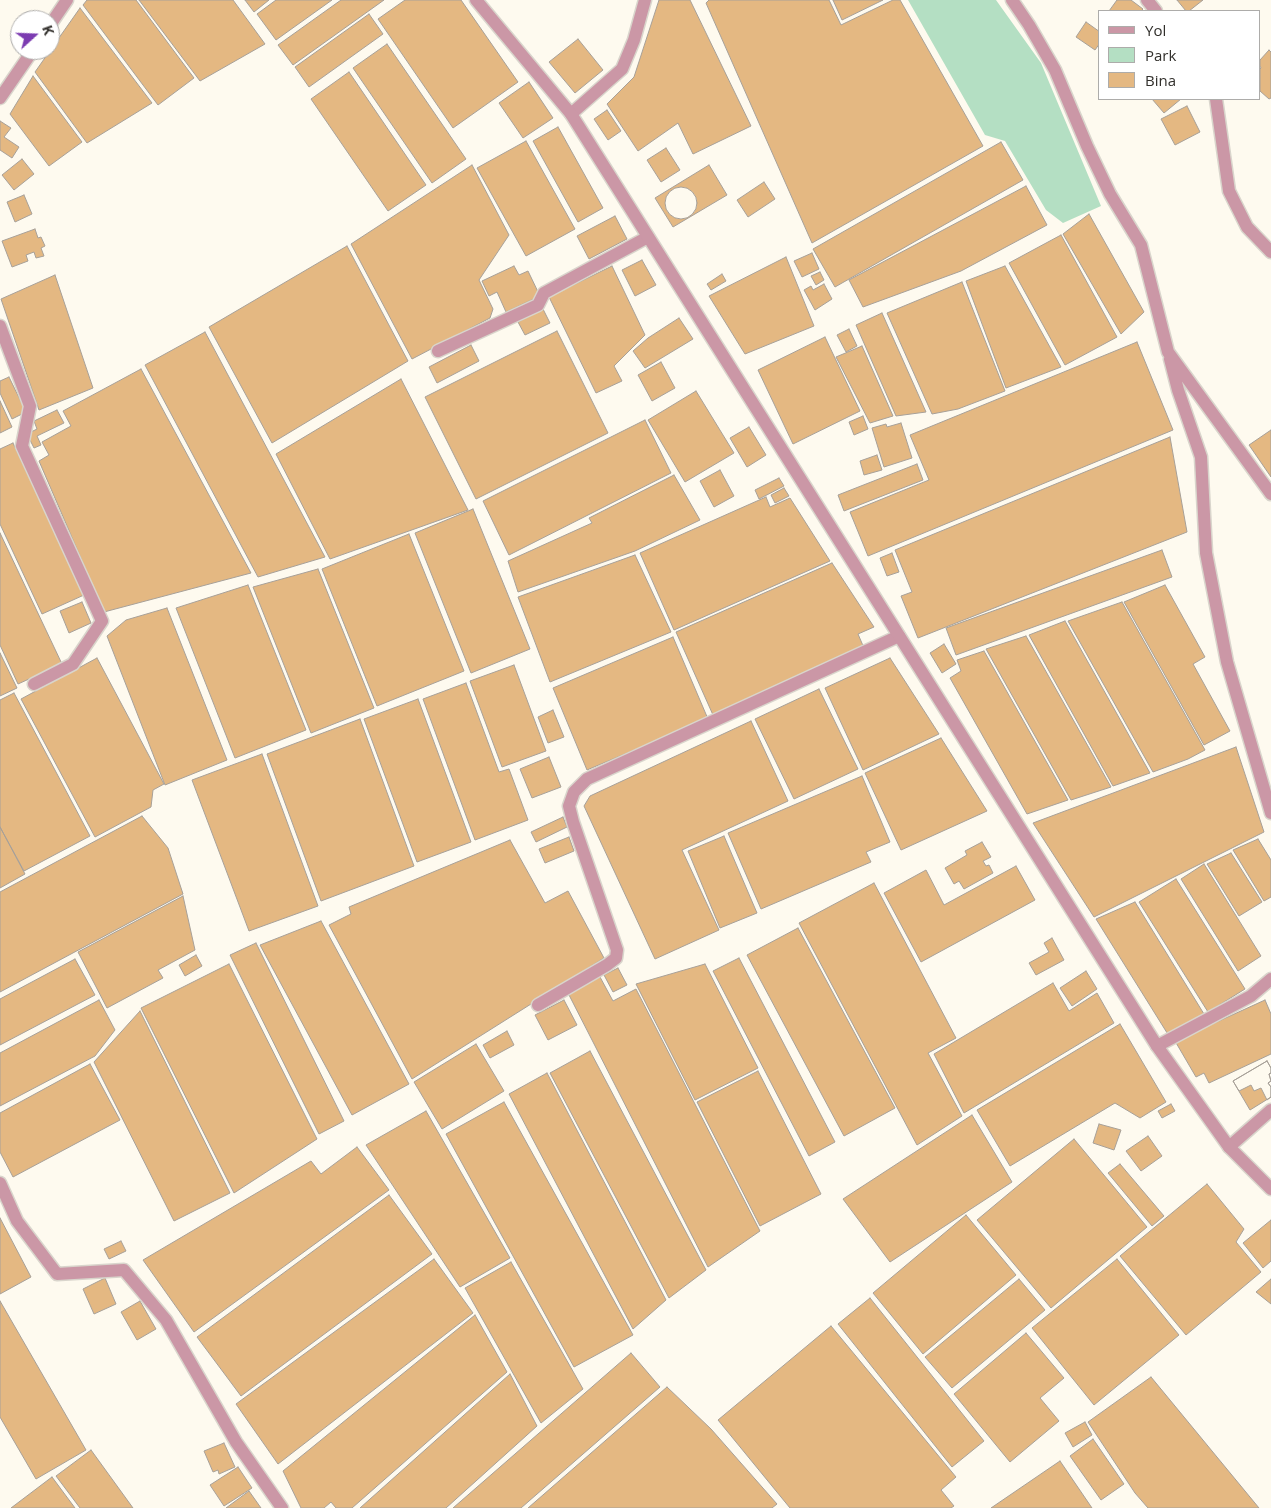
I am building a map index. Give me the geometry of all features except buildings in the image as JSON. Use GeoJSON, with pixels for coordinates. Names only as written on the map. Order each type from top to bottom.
{"type":"FeatureCollection","features":[{"type":"Feature","properties":{"kind":"street"},"geometry":{"type":"LineString","coordinates":[[476,0],[571,114],[1157,1046],[1229,1147],[1271,1190]]}},
{"type":"Feature","properties":{"kind":"street"},"geometry":{"type":"LineString","coordinates":[[571,114],[622,69],[634,40],[645,0]]}},
{"type":"Feature","properties":{"kind":"street"},"geometry":{"type":"LineString","coordinates":[[1012,0],[1029,25],[1054,70],[1110,194],[1141,244],[1178,390],[1201,457],[1206,553],[1227,662],[1271,813]]}},
{"type":"Feature","properties":{"kind":"street"},"geometry":{"type":"LineString","coordinates":[[1147,0],[1155,10]]}},
{"type":"Feature","properties":{"kind":"street"},"geometry":{"type":"LineString","coordinates":[[0,98],[26,60]]}},
{"type":"Feature","properties":{"kind":"street"},"geometry":{"type":"LineString","coordinates":[[1216,100],[1229,191],[1247,227],[1271,252]]}},
{"type":"Feature","properties":{"kind":"street"},"geometry":{"type":"LineString","coordinates":[[438,351],[538,305],[544,293],[648,237]]}},
{"type":"Feature","properties":{"kind":"street"},"geometry":{"type":"LineString","coordinates":[[0,326],[30,406],[22,446],[102,621],[73,664],[34,684]]}},
{"type":"Feature","properties":{"kind":"street"},"geometry":{"type":"LineString","coordinates":[[1168,352],[1271,494]]}},
{"type":"Feature","properties":{"kind":"street"},"geometry":{"type":"LineString","coordinates":[[538,1005],[616,958],[617,950],[573,822],[569,806],[574,792],[587,779],[899,636]]}},
{"type":"Feature","properties":{"kind":"street"},"geometry":{"type":"LineString","coordinates":[[1157,1046],[1251,996],[1271,979]]}},
{"type":"Feature","properties":{"kind":"street"},"geometry":{"type":"LineString","coordinates":[[1229,1147],[1271,1110]]}},
{"type":"Feature","properties":{"kind":"street"},"geometry":{"type":"LineString","coordinates":[[0,1183],[17,1221],[57,1274],[124,1270],[166,1320],[236,1442],[282,1508]]}},
{"type":"Feature","properties":{"kind":"green space"},"geometry":{"type":"Polygon","coordinates":[[[908,0],[996,0],[1041,63],[1101,206],[1063,223],[1046,210],[1005,141],[985,135],[908,0]]]}}]}
